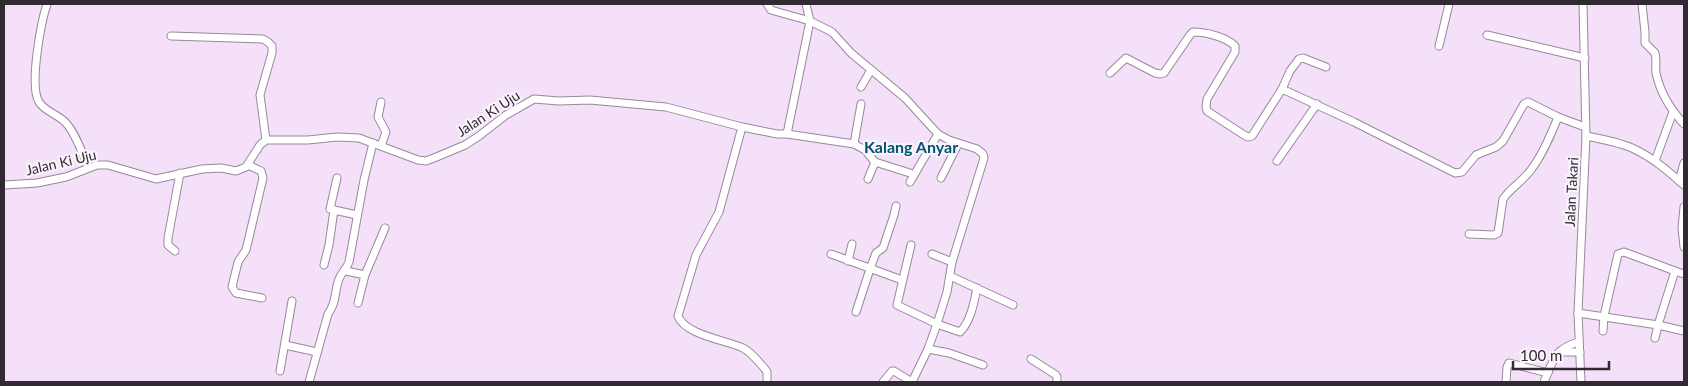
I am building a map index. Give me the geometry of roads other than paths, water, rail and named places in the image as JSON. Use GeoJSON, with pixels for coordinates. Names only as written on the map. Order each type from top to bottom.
{"type":"FeatureCollection","features":[{"type":"Feature","properties":{"kind":"street"},"geometry":{"type":"LineString","coordinates":[[45,4],[35,72],[38,101],[44,108],[67,124],[88,167]]}},
{"type":"Feature","properties":{"kind":"street"},"geometry":{"type":"LineString","coordinates":[[767,4],[771,10],[810,21],[832,32],[851,54],[905,98],[938,134],[958,144],[976,149],[983,154],[984,158],[952,262],[947,292],[938,324],[928,348],[912,382],[894,371],[883,382]]}},
{"type":"Feature","properties":{"kind":"street"},"geometry":{"type":"LineString","coordinates":[[788,134],[810,21],[806,4]]}},
{"type":"Feature","properties":{"kind":"street"},"geometry":{"type":"LineString","coordinates":[[1439,46],[1449,4]]}},
{"type":"Feature","properties":{"kind":"street","name":"Jalan Takari"},"geometry":{"type":"LineString","coordinates":[[1581,382],[1578,313],[1586,136],[1583,4]]}},
{"type":"Feature","properties":{"kind":"street"},"geometry":{"type":"LineString","coordinates":[[1642,4],[1645,43],[1655,53],[1656,72],[1664,94],[1673,112],[1684,124]]}},
{"type":"Feature","properties":{"kind":"street"},"geometry":{"type":"LineString","coordinates":[[1110,73],[1126,58],[1155,73],[1164,73],[1193,32],[1200,32],[1231,42],[1235,46],[1235,52],[1207,99],[1206,106],[1207,111],[1248,137],[1252,136],[1299,59],[1303,58],[1326,67]]}},
{"type":"Feature","properties":{"kind":"street"},"geometry":{"type":"LineString","coordinates":[[1486,35],[1585,58]]}},
{"type":"Feature","properties":{"kind":"street"},"geometry":{"type":"LineString","coordinates":[[171,36],[263,39],[272,46],[272,53],[260,95],[266,140],[260,145],[248,165],[261,171],[263,178],[246,250],[238,262],[232,287],[236,293],[262,298]]}},
{"type":"Feature","properties":{"kind":"street"},"geometry":{"type":"LineString","coordinates":[[861,87],[871,70]]}},
{"type":"Feature","properties":{"kind":"street"},"geometry":{"type":"LineString","coordinates":[[1282,89],[1317,104],[1455,173],[1462,172],[1476,155],[1496,147],[1503,141],[1524,104],[1528,102],[1558,117],[1586,127]]}},
{"type":"Feature","properties":{"kind":"street","name":"Jalan Ki Uju"},"geometry":{"type":"LineString","coordinates":[[266,140],[308,140],[349,137],[426,161],[479,136],[524,104],[534,99],[544,99],[559,101],[590,100],[666,107],[777,134],[854,144]]}},
{"type":"Feature","properties":{"kind":"street"},"geometry":{"type":"LineString","coordinates":[[381,102],[378,117],[386,132],[381,146]]}},
{"type":"Feature","properties":{"kind":"street"},"geometry":{"type":"LineString","coordinates":[[861,104],[854,144],[865,150],[875,162],[913,174]]}},
{"type":"Feature","properties":{"kind":"street"},"geometry":{"type":"LineString","coordinates":[[1277,161],[1317,104]]}},
{"type":"Feature","properties":{"kind":"street"},"geometry":{"type":"LineString","coordinates":[[1655,161],[1673,112]]}},
{"type":"Feature","properties":{"kind":"street"},"geometry":{"type":"LineString","coordinates":[[1469,234],[1494,235],[1498,233],[1502,199],[1533,167],[1558,117]]}},
{"type":"Feature","properties":{"kind":"street"},"geometry":{"type":"LineString","coordinates":[[742,127],[719,212],[696,255],[678,316],[679,319],[693,330],[746,350],[767,372],[767,382]]}},
{"type":"Feature","properties":{"kind":"street"},"geometry":{"type":"LineString","coordinates":[[910,182],[938,134]]}},
{"type":"Feature","properties":{"kind":"street"},"geometry":{"type":"LineString","coordinates":[[1586,136],[1620,143],[1633,148],[1655,161],[1682,183]]}},
{"type":"Feature","properties":{"kind":"street"},"geometry":{"type":"LineString","coordinates":[[346,271],[373,143]]}},
{"type":"Feature","properties":{"kind":"street"},"geometry":{"type":"LineString","coordinates":[[941,178],[958,144]]}},
{"type":"Feature","properties":{"kind":"street"},"geometry":{"type":"LineString","coordinates":[[868,179],[875,162]]}},
{"type":"Feature","properties":{"kind":"street"},"geometry":{"type":"LineString","coordinates":[[1682,183],[1684,163]]}},
{"type":"Feature","properties":{"kind":"street","name":"Jalan Ki Uju"},"geometry":{"type":"LineString","coordinates":[[4,186],[37,183],[76,173],[97,165],[108,165],[156,179],[212,168],[236,171],[248,165]]}},
{"type":"Feature","properties":{"kind":"street"},"geometry":{"type":"LineString","coordinates":[[175,250],[168,243],[180,174]]}},
{"type":"Feature","properties":{"kind":"street"},"geometry":{"type":"LineString","coordinates":[[337,178],[330,209],[357,215]]}},
{"type":"Feature","properties":{"kind":"street"},"geometry":{"type":"LineString","coordinates":[[856,312],[876,253],[883,248],[896,206]]}},
{"type":"Feature","properties":{"kind":"street"},"geometry":{"type":"LineString","coordinates":[[1684,207],[1682,228],[1684,247]]}},
{"type":"Feature","properties":{"kind":"street"},"geometry":{"type":"LineString","coordinates":[[324,265],[334,210]]}},
{"type":"Feature","properties":{"kind":"street"},"geometry":{"type":"LineString","coordinates":[[358,303],[365,275],[384,228]]}},
{"type":"Feature","properties":{"kind":"street"},"geometry":{"type":"LineString","coordinates":[[848,261],[852,244]]}},
{"type":"Feature","properties":{"kind":"street"},"geometry":{"type":"LineString","coordinates":[[911,245],[897,305],[952,330],[962,331],[971,311],[977,288]]}},
{"type":"Feature","properties":{"kind":"street"},"geometry":{"type":"LineString","coordinates":[[1603,331],[1604,316],[1618,254],[1624,252],[1684,274]]}},
{"type":"Feature","properties":{"kind":"street"},"geometry":{"type":"LineString","coordinates":[[831,254],[902,280]]}},
{"type":"Feature","properties":{"kind":"street"},"geometry":{"type":"LineString","coordinates":[[932,254],[952,262]]}},
{"type":"Feature","properties":{"kind":"street"},"geometry":{"type":"LineString","coordinates":[[309,382],[328,314],[333,307],[336,297],[341,273],[346,271],[365,275]]}},
{"type":"Feature","properties":{"kind":"street"},"geometry":{"type":"LineString","coordinates":[[1655,338],[1675,271]]}},
{"type":"Feature","properties":{"kind":"street"},"geometry":{"type":"LineString","coordinates":[[950,276],[1013,305]]}},
{"type":"Feature","properties":{"kind":"street"},"geometry":{"type":"LineString","coordinates":[[280,371],[292,300]]}},
{"type":"Feature","properties":{"kind":"street"},"geometry":{"type":"LineString","coordinates":[[1578,313],[1658,325],[1684,331]]}},
{"type":"Feature","properties":{"kind":"street"},"geometry":{"type":"LineString","coordinates":[[1544,382],[1559,352],[1567,345],[1579,342]]}},
{"type":"Feature","properties":{"kind":"street"},"geometry":{"type":"LineString","coordinates":[[285,345],[317,352]]}},
{"type":"Feature","properties":{"kind":"street"},"geometry":{"type":"LineString","coordinates":[[928,348],[983,365]]}},
{"type":"Feature","properties":{"kind":"street"},"geometry":{"type":"LineString","coordinates":[[1559,352],[1580,352]]}},
{"type":"Feature","properties":{"kind":"street"},"geometry":{"type":"LineString","coordinates":[[1031,359],[1056,375],[1057,382]]}},
{"type":"Feature","properties":{"kind":"street"},"geometry":{"type":"LineString","coordinates":[[1506,382],[1507,366],[1509,363],[1548,373]]}},
{"type":"Feature","properties":{"kind":"district","name":"Kalang Anyar"},"geometry":{"type":"Point","coordinates":[911,146]}}]}
